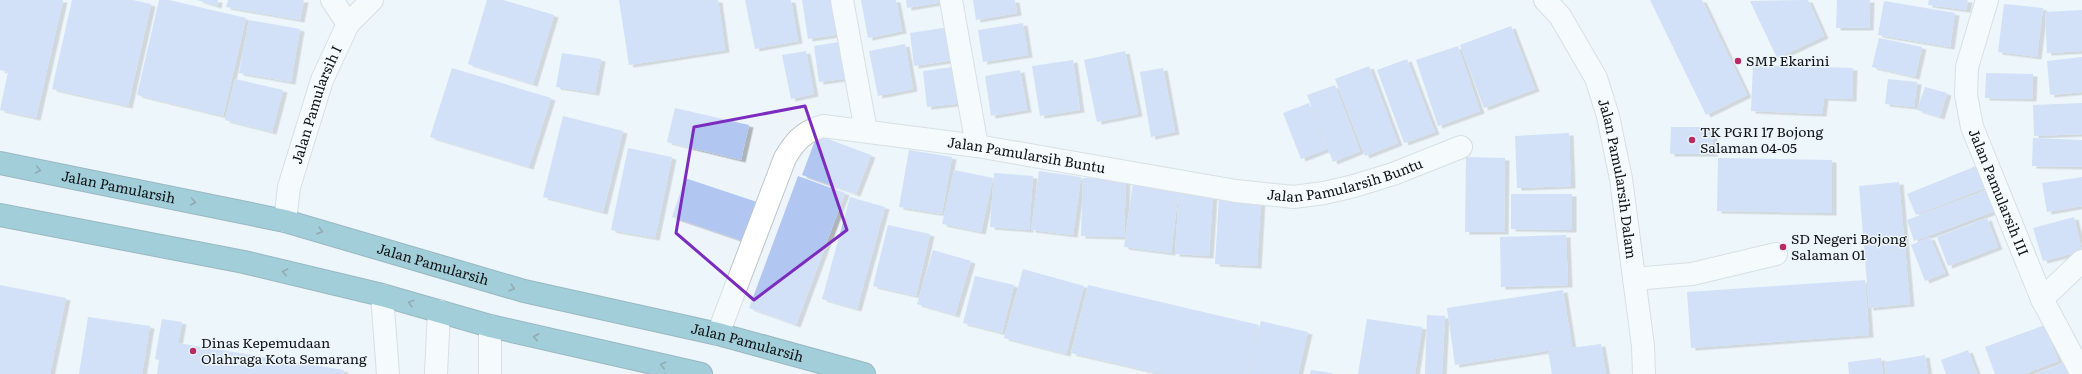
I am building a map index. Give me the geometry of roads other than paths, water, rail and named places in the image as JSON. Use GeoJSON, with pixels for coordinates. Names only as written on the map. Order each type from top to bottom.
{"type":"FeatureCollection","features":[{"type":"Feature","properties":{"kind":"highway","name":"Jalan Pamularsih"},"geometry":{"type":"LineString","coordinates":[[0,163],[285,221],[524,291],[718,334],[864,374]]}},
{"type":"Feature","properties":{"kind":"highway"},"geometry":{"type":"LineString","coordinates":[[0,215],[244,262],[382,295],[490,326],[701,374]]}},
{"type":"Feature","properties":{"kind":"street"},"geometry":{"type":"LineString","coordinates":[[332,0],[348,24]]}},
{"type":"Feature","properties":{"kind":"street","name":"Jalan Pamularsih I"},"geometry":{"type":"LineString","coordinates":[[285,221],[289,187],[322,80],[348,24],[372,0]]}},
{"type":"Feature","properties":{"kind":"street"},"geometry":{"type":"LineString","coordinates":[[842,0],[866,131]]}},
{"type":"Feature","properties":{"kind":"street"},"geometry":{"type":"LineString","coordinates":[[951,0],[977,146]]}},
{"type":"Feature","properties":{"kind":"street","name":"Jalan Pamularsih Dalam"},"geometry":{"type":"LineString","coordinates":[[1545,0],[1560,16],[1596,78],[1608,116],[1620,179],[1634,279],[1643,346],[1644,374]]}},
{"type":"Feature","properties":{"kind":"street","name":"Jalan Pamularsih III"},"geometry":{"type":"LineString","coordinates":[[1987,0],[1967,67],[1966,95],[1968,112],[1972,127],[2042,299],[2082,374]]}},
{"type":"Feature","properties":{"kind":"street","name":"Jalan Pamularsih Buntu"},"geometry":{"type":"LineString","coordinates":[[718,334],[785,158],[794,143],[802,134],[822,126],[977,146],[1236,191],[1294,197],[1324,193],[1354,186],[1393,174],[1461,147]]}},
{"type":"Feature","properties":{"kind":"street"},"geometry":{"type":"LineString","coordinates":[[1634,279],[1692,274],[1776,254]]}},
{"type":"Feature","properties":{"kind":"street"},"geometry":{"type":"LineString","coordinates":[[2042,299],[2082,261]]}},
{"type":"Feature","properties":{"kind":"street"},"geometry":{"type":"LineString","coordinates":[[382,295],[388,374]]}},
{"type":"Feature","properties":{"kind":"street"},"geometry":{"type":"LineString","coordinates":[[436,374],[439,311]]}},
{"type":"Feature","properties":{"kind":"street"},"geometry":{"type":"LineString","coordinates":[[490,326],[490,374]]}},
{"type":"Feature","properties":{"kind":"place","name":"SMP Ekarini"},"geometry":{"type":"Point","coordinates":[1738,61]}},
{"type":"Feature","properties":{"kind":"place","name":"TK PGRI 17 Bojong Salaman 04-05"},"geometry":{"type":"Point","coordinates":[1692,140]}},
{"type":"Feature","properties":{"kind":"place","name":"SD Negeri Bojong Salaman 01"},"geometry":{"type":"Point","coordinates":[1783,247]}},
{"type":"Feature","properties":{"kind":"place","name":"Dinas Kepemudaan Olahraga Kota Semarang"},"geometry":{"type":"Point","coordinates":[193,351]}}]}
